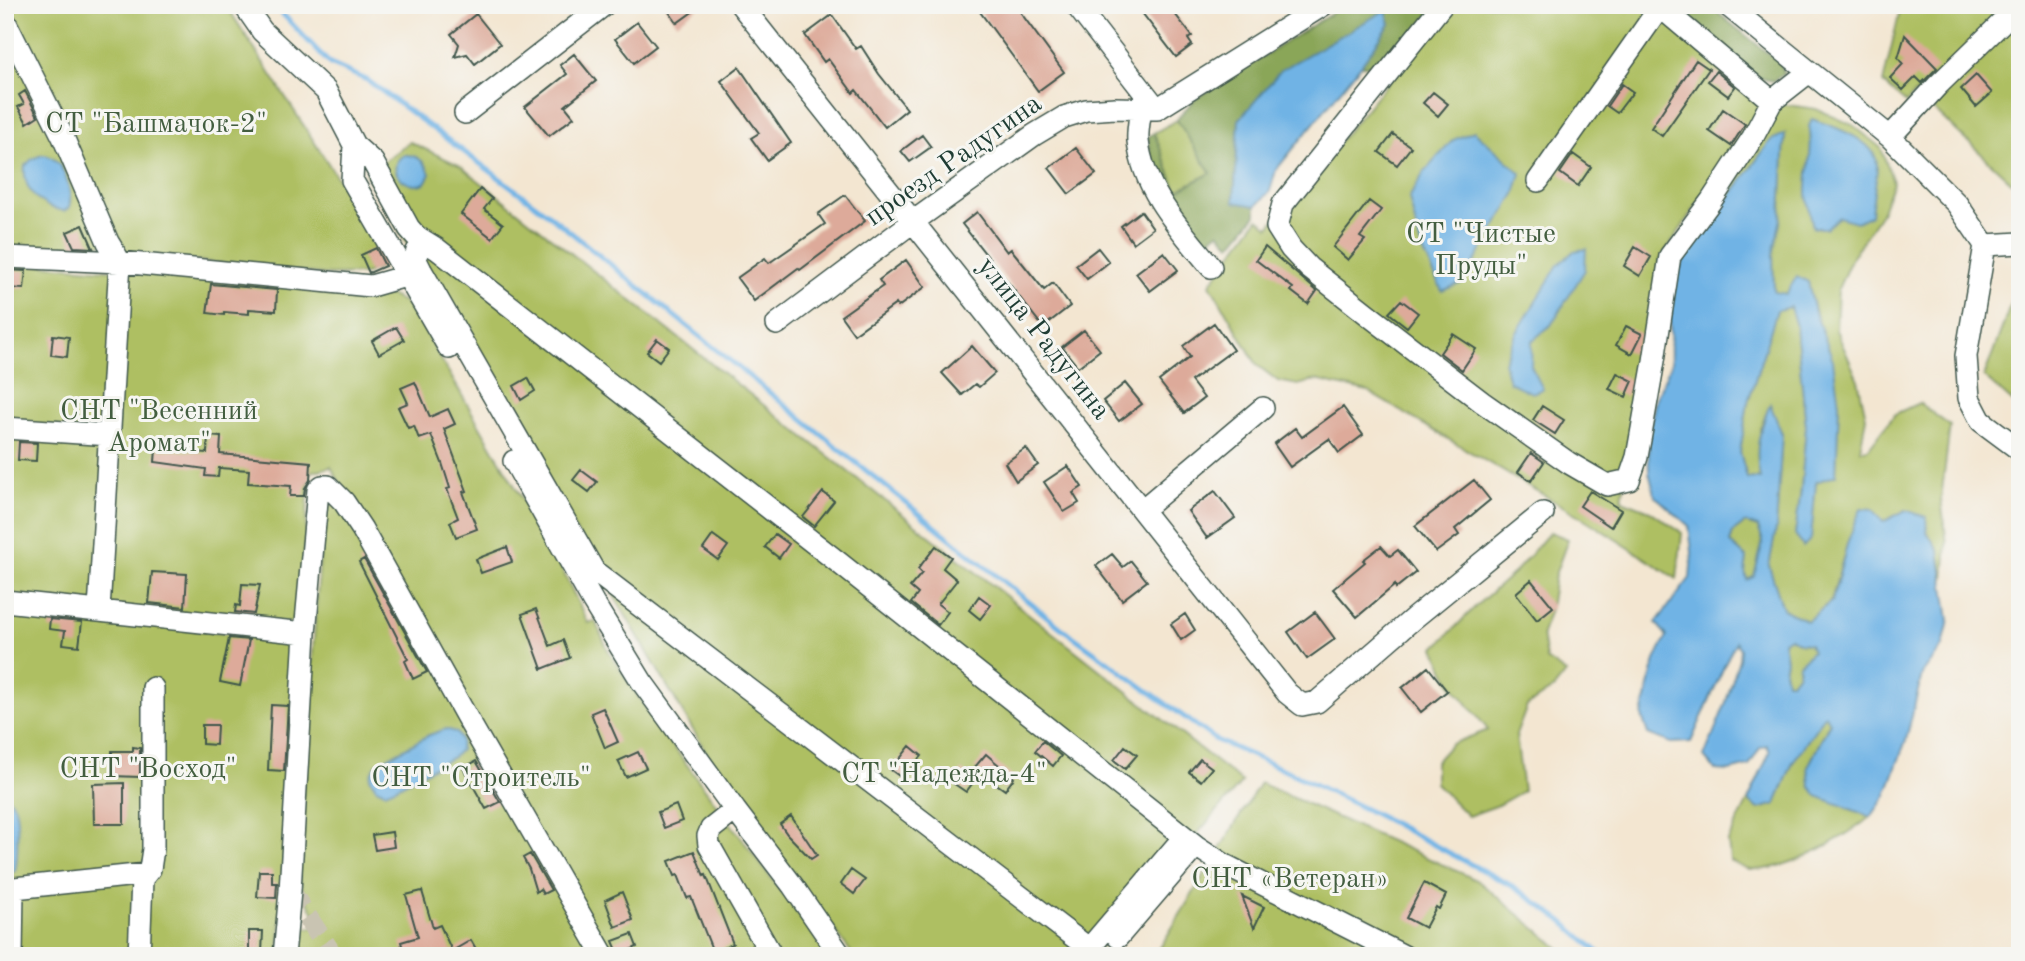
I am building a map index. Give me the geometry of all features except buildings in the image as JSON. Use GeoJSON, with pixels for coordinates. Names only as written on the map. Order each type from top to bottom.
{"type":"FeatureCollection","features":[{"type":"Feature","properties":{"kind":"street"},"geometry":{"type":"LineString","coordinates":[[244,5],[262,31],[326,91],[354,145],[373,162],[416,236],[437,249],[816,545],[1190,842],[1225,865],[1404,956]]}},
{"type":"Feature","properties":{"kind":"street"},"geometry":{"type":"LineString","coordinates":[[466,113],[604,5]]}},
{"type":"Feature","properties":{"kind":"street","name":"улица Радугина"},"geometry":{"type":"LineString","coordinates":[[741,5],[1287,694],[1302,705],[1317,702],[1414,618],[1543,513]]}},
{"type":"Feature","properties":{"kind":"street"},"geometry":{"type":"LineString","coordinates":[[1076,5],[1149,109]]}},
{"type":"Feature","properties":{"kind":"street"},"geometry":{"type":"LineString","coordinates":[[1211,267],[1173,220],[1155,191],[1142,158],[1138,138],[1149,109],[1323,5]]}},
{"type":"Feature","properties":{"kind":"street"},"geometry":{"type":"LineString","coordinates":[[1442,5],[1283,204],[1277,228],[1291,249],[1309,268],[1371,317],[1569,463],[1607,485],[1629,481],[1637,457],[1670,256],[1712,201],[1753,137],[1772,101],[1809,72]]}},
{"type":"Feature","properties":{"kind":"street"},"geometry":{"type":"LineString","coordinates":[[1727,5],[1890,137],[1957,204],[1985,245],[1966,356],[1969,398],[1981,421],[2020,450]]}},
{"type":"Feature","properties":{"kind":"street"},"geometry":{"type":"LineString","coordinates":[[1890,137],[1937,86],[2020,5]]}},
{"type":"Feature","properties":{"kind":"street"},"geometry":{"type":"LineString","coordinates":[[1538,181],[1659,6],[1772,101]]}},
{"type":"Feature","properties":{"kind":"street"},"geometry":{"type":"LineString","coordinates":[[5,21],[63,137],[108,242],[120,262],[99,610]]}},
{"type":"Feature","properties":{"kind":"street","name":"проезд Радугина"},"geometry":{"type":"LineString","coordinates":[[777,324],[914,221],[1034,135],[1064,117],[1086,110],[1149,109]]}},
{"type":"Feature","properties":{"kind":"street"},"geometry":{"type":"LineString","coordinates":[[354,145],[352,180],[593,602],[642,682],[793,886],[841,956]]}},
{"type":"Feature","properties":{"kind":"street"},"geometry":{"type":"LineString","coordinates":[[1985,245],[2020,243]]}},
{"type":"Feature","properties":{"kind":"street"},"geometry":{"type":"LineString","coordinates":[[427,244],[418,251],[415,258],[421,270],[594,571],[1087,947],[1092,945],[1190,842]]}},
{"type":"Feature","properties":{"kind":"street"},"geometry":{"type":"LineString","coordinates":[[5,257],[120,262],[371,286],[406,276]]}},
{"type":"Feature","properties":{"kind":"street"},"geometry":{"type":"LineString","coordinates":[[1142,510],[1263,408]]}},
{"type":"Feature","properties":{"kind":"street"},"geometry":{"type":"LineString","coordinates":[[5,428],[110,435]]}},
{"type":"Feature","properties":{"kind":"street"},"geometry":{"type":"LineString","coordinates":[[284,956],[305,633],[318,490],[322,486],[328,486],[344,502],[362,529],[604,956]]}},
{"type":"Feature","properties":{"kind":"street"},"geometry":{"type":"LineString","coordinates":[[5,601],[305,633]]}},
{"type":"Feature","properties":{"kind":"street"},"geometry":{"type":"LineString","coordinates":[[139,956],[142,878],[150,869],[153,849],[153,688]]}},
{"type":"Feature","properties":{"kind":"street"},"geometry":{"type":"LineString","coordinates":[[735,810],[711,829],[708,835],[709,845],[772,956]]}},
{"type":"Feature","properties":{"kind":"street"},"geometry":{"type":"LineString","coordinates":[[1102,956],[1190,842]]}},
{"type":"Feature","properties":{"kind":"street"},"geometry":{"type":"LineString","coordinates":[[12,956],[9,888],[146,874]]}},
{"type":"Feature","properties":{"kind":"green space","name":"СТ \"Башмачок-2\""},"geometry":{"type":"Polygon","coordinates":[[[5,5],[226,5],[362,216],[385,266],[366,274],[330,275],[123,253],[115,238],[93,248],[75,250],[5,247],[5,5]]]}},
{"type":"Feature","properties":{"kind":"green space"},"geometry":{"type":"Polygon","coordinates":[[[1345,5],[1437,5],[1387,66],[1361,65],[1390,24],[1386,11],[1281,71],[1239,120],[1234,201],[1256,206],[1256,215],[1231,245],[1219,232],[1200,247],[1154,173],[1148,137],[1154,133],[1177,191],[1211,173],[1177,120],[1180,115],[1195,99],[1345,5]]]}},
{"type":"Feature","properties":{"kind":"green space","name":"СТ \"Чистые Пруды\""},"geometry":{"type":"Polygon","coordinates":[[[1451,5],[1649,5],[1655,24],[1669,22],[1757,96],[1759,111],[1660,260],[1622,500],[1650,511],[1682,533],[1677,579],[1586,520],[1368,392],[1316,380],[1298,385],[1278,381],[1257,365],[1210,284],[1258,219],[1269,227],[1451,5]]]}},
{"type":"Feature","properties":{"kind":"green space"},"geometry":{"type":"Polygon","coordinates":[[[1667,5],[1708,5],[1781,64],[1784,74],[1773,81],[1758,78],[1667,5]]]}},
{"type":"Feature","properties":{"kind":"green space"},"geometry":{"type":"Polygon","coordinates":[[[1903,5],[2020,5],[2020,190],[1916,93],[1906,103],[1883,83],[1903,5]]]}},
{"type":"Feature","properties":{"kind":"green space"},"geometry":{"type":"Polygon","coordinates":[[[1781,104],[1816,109],[1853,125],[1881,148],[1893,182],[1881,213],[1852,257],[1838,289],[1836,330],[1858,380],[1866,417],[1860,450],[1868,449],[1895,414],[1919,403],[1950,426],[1941,499],[1947,544],[1944,580],[1939,551],[1927,532],[1906,510],[1883,522],[1873,509],[1848,541],[1831,601],[1807,621],[1783,609],[1769,566],[1776,529],[1782,434],[1770,405],[1760,428],[1760,479],[1747,478],[1740,452],[1748,402],[1777,310],[1790,307],[1796,326],[1806,426],[1795,534],[1811,538],[1816,482],[1836,474],[1839,404],[1808,282],[1786,294],[1774,292],[1773,255],[1781,218],[1785,134],[1729,198],[1687,252],[1708,214],[1781,104]]]}},
{"type":"Feature","properties":{"kind":"green space"},"geometry":{"type":"Polygon","coordinates":[[[1177,120],[1211,173],[1177,191],[1154,133],[1177,120]]]}},
{"type":"Feature","properties":{"kind":"green space","name":"СТ \"Надежда-4\""},"geometry":{"type":"Polygon","coordinates":[[[410,142],[459,165],[1242,782],[1092,956],[854,956],[726,786],[366,174],[410,142]]]}},
{"type":"Feature","properties":{"kind":"green space","name":"СНТ \"Строитель\""},"geometry":{"type":"Polygon","coordinates":[[[5,262],[326,287],[391,296],[404,302],[413,311],[556,557],[588,623],[595,621],[609,652],[653,719],[829,956],[288,956],[290,926],[310,928],[321,925],[304,896],[297,867],[324,502],[344,508],[351,502],[331,467],[310,472],[299,624],[5,596],[5,262]]]}},
{"type":"Feature","properties":{"kind":"green space"},"geometry":{"type":"Polygon","coordinates":[[[2020,279],[2020,409],[1984,377],[2020,279]]]}},
{"type":"Feature","properties":{"kind":"green space"},"geometry":{"type":"Polygon","coordinates":[[[1745,523],[1758,527],[1763,541],[1754,577],[1747,580],[1747,558],[1730,543],[1733,532],[1745,523]]]}},
{"type":"Feature","properties":{"kind":"green space"},"geometry":{"type":"Polygon","coordinates":[[[1550,532],[1568,539],[1555,575],[1550,609],[1542,634],[1546,659],[1566,673],[1554,688],[1527,706],[1516,735],[1523,791],[1496,806],[1468,816],[1435,783],[1435,762],[1451,744],[1488,730],[1450,682],[1435,648],[1478,604],[1517,570],[1550,532]]]}},
{"type":"Feature","properties":{"kind":"green space","name":"СНТ \"Восход\""},"geometry":{"type":"Polygon","coordinates":[[[5,611],[296,640],[279,956],[5,956],[5,611]]]}},
{"type":"Feature","properties":{"kind":"green space"},"geometry":{"type":"Polygon","coordinates":[[[1789,637],[1799,643],[1809,644],[1813,651],[1800,664],[1798,673],[1791,682],[1787,682],[1783,641],[1789,637]]]}},
{"type":"Feature","properties":{"kind":"green space"},"geometry":{"type":"Polygon","coordinates":[[[1825,714],[1830,721],[1808,767],[1847,808],[1871,817],[1829,844],[1780,866],[1750,870],[1730,860],[1728,841],[1748,801],[1759,809],[1776,804],[1793,762],[1825,714]]]}},
{"type":"Feature","properties":{"kind":"green space","name":"СНТ «Ветеран»"},"geometry":{"type":"Polygon","coordinates":[[[1260,783],[1477,880],[1569,956],[1155,956],[1260,783]]]}},
{"type":"Feature","properties":{"kind":"water"},"geometry":{"type":"Polygon","coordinates":[[[1386,10],[1390,24],[1361,65],[1276,170],[1270,191],[1256,206],[1234,202],[1239,120],[1281,70],[1386,10]]]}},
{"type":"Feature","properties":{"kind":"water"},"geometry":{"type":"Polygon","coordinates":[[[1812,119],[1852,135],[1870,148],[1875,156],[1877,171],[1871,215],[1857,222],[1839,217],[1826,228],[1813,228],[1807,194],[1811,143],[1809,126],[1812,119]]]}},
{"type":"Feature","properties":{"kind":"water"},"geometry":{"type":"Polygon","coordinates":[[[1474,131],[1521,173],[1515,194],[1462,283],[1442,291],[1420,244],[1409,198],[1425,171],[1453,140],[1474,131]]]}},
{"type":"Feature","properties":{"kind":"water"},"geometry":{"type":"Polygon","coordinates":[[[1785,134],[1781,218],[1773,255],[1774,292],[1786,294],[1797,276],[1808,282],[1815,313],[1833,360],[1839,404],[1836,475],[1816,482],[1811,539],[1803,547],[1795,534],[1806,426],[1796,326],[1790,307],[1777,310],[1748,402],[1740,452],[1747,478],[1760,479],[1757,459],[1759,441],[1770,404],[1782,434],[1776,529],[1769,566],[1783,609],[1807,621],[1832,601],[1848,541],[1861,508],[1873,509],[1883,522],[1906,510],[1926,517],[1927,532],[1939,551],[1949,620],[1943,646],[1922,674],[1906,740],[1886,795],[1871,817],[1817,796],[1810,786],[1808,767],[1830,722],[1825,715],[1793,762],[1776,804],[1759,809],[1748,801],[1770,752],[1767,745],[1760,748],[1749,766],[1729,771],[1715,770],[1704,757],[1725,705],[1739,659],[1740,649],[1736,642],[1691,742],[1671,743],[1648,734],[1642,716],[1655,660],[1667,636],[1656,623],[1690,578],[1692,552],[1689,526],[1655,496],[1649,472],[1648,436],[1656,398],[1671,364],[1672,284],[1687,252],[1771,140],[1785,134]],[[1745,523],[1733,532],[1730,543],[1747,558],[1747,580],[1754,577],[1763,541],[1758,527],[1745,523]],[[1789,637],[1783,641],[1786,660],[1784,671],[1787,682],[1791,682],[1798,673],[1799,664],[1812,651],[1809,644],[1799,643],[1789,637]]]}},
{"type":"Feature","properties":{"kind":"water"},"geometry":{"type":"Polygon","coordinates":[[[42,155],[55,161],[65,175],[70,201],[69,208],[64,211],[41,202],[27,183],[25,166],[42,155]]]}},
{"type":"Feature","properties":{"kind":"water"},"geometry":{"type":"Polygon","coordinates":[[[404,155],[417,157],[426,166],[430,174],[425,183],[410,184],[399,177],[396,166],[404,155]]]}},
{"type":"Feature","properties":{"kind":"water"},"geometry":{"type":"Polygon","coordinates":[[[1586,249],[1585,270],[1551,325],[1532,341],[1531,366],[1543,389],[1532,393],[1509,382],[1504,362],[1516,334],[1558,265],[1574,251],[1586,249]]]}},
{"type":"Feature","properties":{"kind":"water"},"geometry":{"type":"Polygon","coordinates":[[[446,729],[456,732],[461,740],[460,750],[453,757],[395,788],[385,792],[376,788],[370,778],[378,763],[429,735],[446,729]]]}},
{"type":"Feature","properties":{"kind":"water"},"geometry":{"type":"Polygon","coordinates":[[[6,796],[16,810],[18,837],[15,871],[5,875],[6,796]]]}},
{"type":"Feature","properties":{"kind":"waterway"},"geometry":{"type":"LineString","coordinates":[[274,5],[330,64],[367,80],[548,214],[1060,627],[1216,740],[1381,817],[1514,887],[1561,920],[1603,956]]}},
{"type":"Feature","properties":{"kind":"tunnel"},"geometry":{"type":"LineString","coordinates":[[290,891],[333,956]]}},
{"type":"Feature","properties":{"kind":"park label","name":"СНТ \"Весенний Аромат\""},"geometry":{"type":"Point","coordinates":[159,428]}}]}
